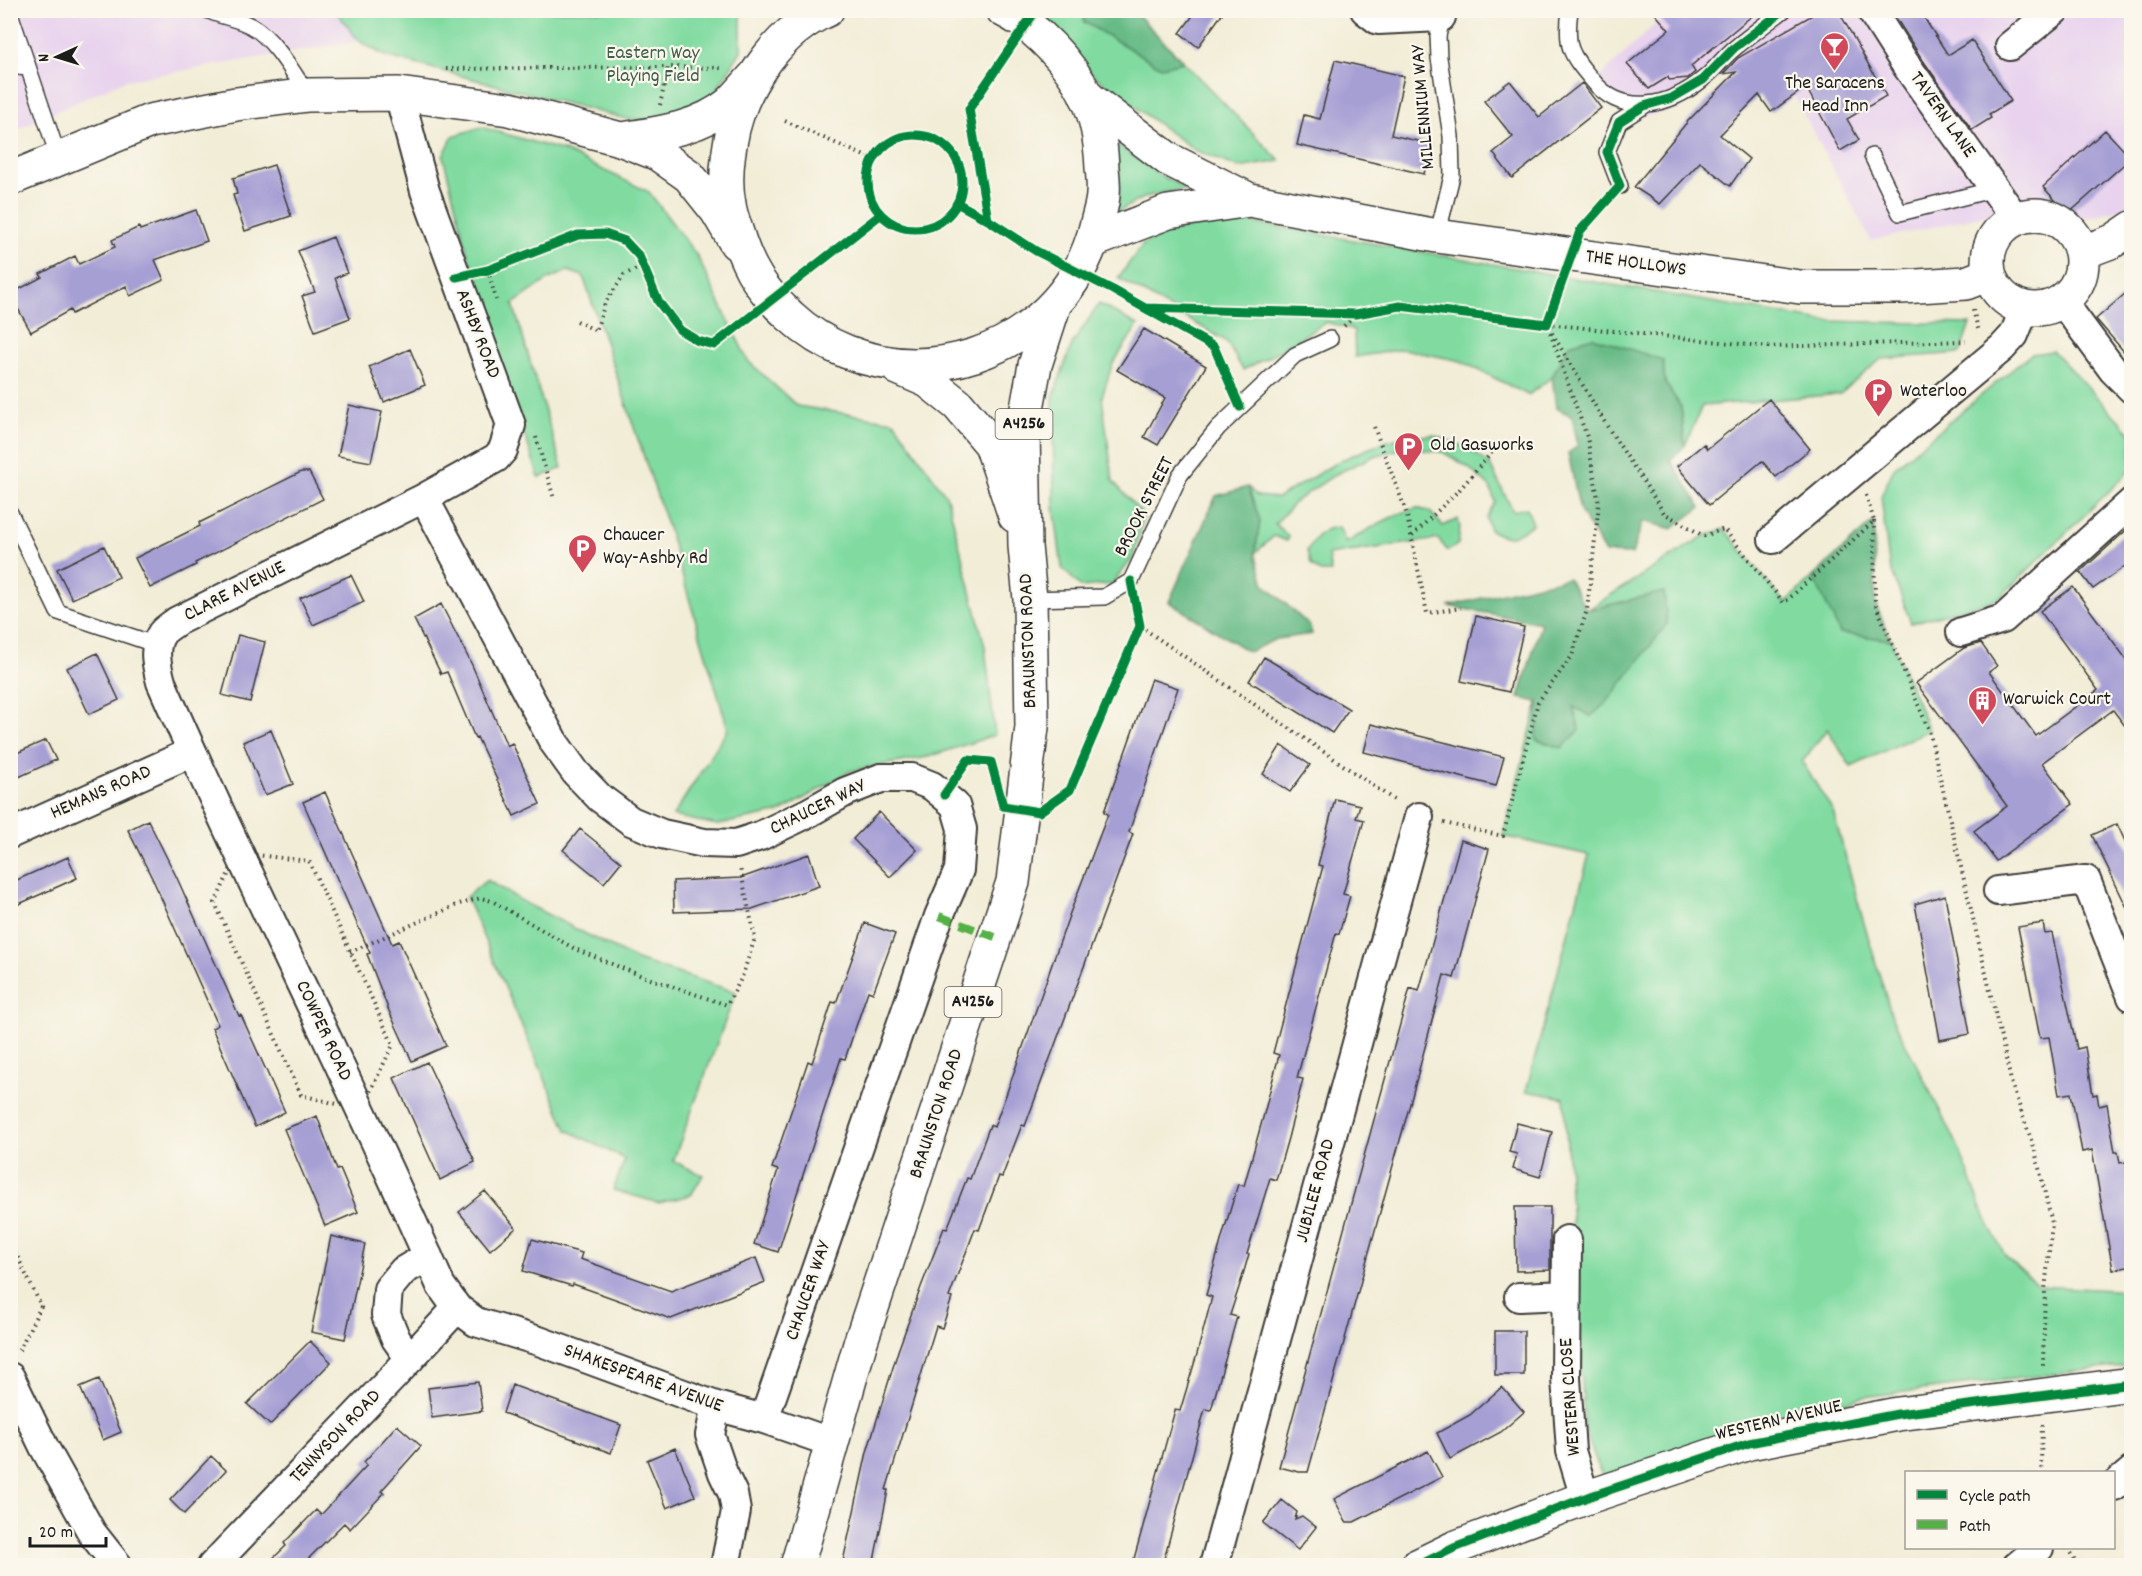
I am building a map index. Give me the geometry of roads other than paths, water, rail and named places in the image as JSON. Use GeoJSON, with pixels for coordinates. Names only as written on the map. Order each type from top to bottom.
{"type":"FeatureCollection","features":[{"type":"Feature","properties":{"kind":"main road"},"geometry":{"type":"LineString","coordinates":[[744,258],[728,202],[728,153],[736,117],[764,64],[783,10]]}},
{"type":"Feature","properties":{"kind":"main road"},"geometry":{"type":"LineString","coordinates":[[620,139],[670,131],[702,121],[728,104],[794,31],[827,10]]}},
{"type":"Feature","properties":{"kind":"main road"},"geometry":{"type":"LineString","coordinates":[[10,179],[150,121],[236,104],[308,95],[399,94],[509,109],[620,139],[658,154],[689,176],[717,211],[768,296],[806,332],[851,355],[890,364],[938,365],[979,355],[1022,333],[1054,306],[1077,274],[1093,241],[1103,195],[1101,144],[1086,96],[1054,48],[1017,17],[1003,10]]}},
{"type":"Feature","properties":{"kind":"main road"},"geometry":{"type":"LineString","coordinates":[[1086,96],[1168,159],[1250,200]]}},
{"type":"Feature","properties":{"kind":"main road"},"geometry":{"type":"LineString","coordinates":[[1093,241],[1168,212],[1250,200]]}},
{"type":"Feature","properties":{"kind":"main road","name":"THE HOLLOWS"},"geometry":{"type":"LineString","coordinates":[[1250,200],[1437,236],[1800,287],[1901,287],[1977,279]]}},
{"type":"Feature","properties":{"kind":"main road"},"geometry":{"type":"LineString","coordinates":[[2033,215],[2054,219],[2073,235],[2081,253],[2082,269],[2070,294],[2046,308],[2025,308],[1977,279],[1995,237],[2008,223],[2016,219],[2033,215]]}},
{"type":"Feature","properties":{"kind":"main road"},"geometry":{"type":"LineString","coordinates":[[2081,253],[2113,241],[2132,228]]}},
{"type":"Feature","properties":{"kind":"main road","name":"BRAUNSTON ROAD"},"geometry":{"type":"LineString","coordinates":[[797,1566],[860,1344],[1013,882],[1032,727],[1030,599],[1025,546],[1023,430],[1035,365],[1054,306]]}},
{"type":"Feature","properties":{"kind":"main road","name":"BRAUNSTON ROAD"},"geometry":{"type":"LineString","coordinates":[[890,364],[928,381],[958,405],[991,444],[1025,546]]}},
{"type":"Feature","properties":{"kind":"main road","name":"WESTERN AVENUE"},"geometry":{"type":"LineString","coordinates":[[1417,1566],[1454,1548],[1585,1498],[1749,1443],[1898,1414],[2132,1384]]}},
{"type":"Feature","properties":{"kind":"street"},"geometry":{"type":"LineString","coordinates":[[1365,10],[1378,20],[1443,14]]}},
{"type":"Feature","properties":{"kind":"street","name":"TAVERN LANE"},"geometry":{"type":"LineString","coordinates":[[1871,10],[1906,64],[2016,219]]}},
{"type":"Feature","properties":{"kind":"street"},"geometry":{"type":"LineString","coordinates":[[2010,46],[2055,10]]}},
{"type":"Feature","properties":{"kind":"street","name":"ASHBY ROAD"},"geometry":{"type":"LineString","coordinates":[[399,94],[425,191],[511,425],[503,450],[496,458],[424,498]]}},
{"type":"Feature","properties":{"kind":"street"},"geometry":{"type":"LineString","coordinates":[[2061,301],[2113,370],[2132,389]]}},
{"type":"Feature","properties":{"kind":"street"},"geometry":{"type":"LineString","coordinates":[[1773,539],[1992,344],[2014,335],[2025,308]]}},
{"type":"Feature","properties":{"kind":"street","name":"CLARE AVENUE"},"geometry":{"type":"LineString","coordinates":[[157,645],[162,632],[177,621],[424,498]]}},
{"type":"Feature","properties":{"kind":"street","name":"CHAUCER WAY"},"geometry":{"type":"LineString","coordinates":[[424,498],[553,741],[576,773],[600,798],[631,821],[662,834],[704,843],[736,844],[760,836],[845,792],[881,778],[912,778],[932,786],[955,805],[962,829],[959,870],[939,916],[764,1419]]}},
{"type":"Feature","properties":{"kind":"street"},"geometry":{"type":"LineString","coordinates":[[1960,632],[2003,619],[2132,502]]}},
{"type":"Feature","properties":{"kind":"street"},"geometry":{"type":"LineString","coordinates":[[157,645],[156,664],[161,682],[192,752]]}},
{"type":"Feature","properties":{"kind":"street","name":"HEMANS ROAD"},"geometry":{"type":"LineString","coordinates":[[10,834],[192,752]]}},
{"type":"Feature","properties":{"kind":"street","name":"COWPER ROAD"},"geometry":{"type":"LineString","coordinates":[[192,752],[441,1286],[457,1308]]}},
{"type":"Feature","properties":{"kind":"street","name":"JUBILEE ROAD"},"geometry":{"type":"LineString","coordinates":[[1214,1566],[1419,817]]}},
{"type":"Feature","properties":{"kind":"street"},"geometry":{"type":"LineString","coordinates":[[1998,891],[2086,880],[2132,997]]}},
{"type":"Feature","properties":{"kind":"street","name":"WESTERN CLOSE"},"geometry":{"type":"LineString","coordinates":[[1567,1240],[1566,1378],[1571,1451],[1585,1498]]}},
{"type":"Feature","properties":{"kind":"street"},"geometry":{"type":"LineString","coordinates":[[410,1359],[396,1339],[386,1315],[388,1289],[403,1272],[428,1256]]}},
{"type":"Feature","properties":{"kind":"street"},"geometry":{"type":"LineString","coordinates":[[1519,1297],[1566,1295]]}},
{"type":"Feature","properties":{"kind":"street","name":"SHAKESPEARE AVENUE"},"geometry":{"type":"LineString","coordinates":[[457,1308],[476,1322],[549,1344],[716,1406],[764,1419],[833,1443]]}},
{"type":"Feature","properties":{"kind":"street","name":"TENNYSON ROAD"},"geometry":{"type":"LineString","coordinates":[[212,1566],[457,1308]]}},
{"type":"Feature","properties":{"kind":"street"},"geometry":{"type":"LineString","coordinates":[[13,1367],[44,1447],[92,1533],[118,1566]]}},
{"type":"Feature","properties":{"kind":"street"},"geometry":{"type":"LineString","coordinates":[[716,1406],[710,1435],[733,1494],[736,1510],[725,1566]]}},
{"type":"Feature","properties":{"kind":"street"},"geometry":{"type":"LineString","coordinates":[[2115,1485],[2132,1471]]}},
{"type":"Feature","properties":{"kind":"street"},"geometry":{"type":"LineString","coordinates":[[2017,1566],[2038,1549]]}},
{"type":"Feature","properties":{"kind":"lane"},"geometry":{"type":"LineString","coordinates":[[207,10],[254,27],[267,39],[308,95]]}},
{"type":"Feature","properties":{"kind":"lane"},"geometry":{"type":"LineString","coordinates":[[1570,10],[1567,34],[1573,57],[1598,87],[1624,103],[1644,106]]}},
{"type":"Feature","properties":{"kind":"lane"},"geometry":{"type":"LineString","coordinates":[[1620,186],[1607,152],[1618,122],[1644,106],[1672,98],[1703,80],[1734,48],[1784,10]]}},
{"type":"Feature","properties":{"kind":"lane"},"geometry":{"type":"LineString","coordinates":[[10,14],[59,159]]}},
{"type":"Feature","properties":{"kind":"lane","name":"MILLENNIUM WAY"},"geometry":{"type":"LineString","coordinates":[[1437,236],[1452,176],[1451,136],[1438,58],[1438,36],[1443,14]]}},
{"type":"Feature","properties":{"kind":"lane"},"geometry":{"type":"LineString","coordinates":[[10,66],[28,68]]}},
{"type":"Feature","properties":{"kind":"lane"},"geometry":{"type":"LineString","coordinates":[[1872,156],[1900,213],[1995,189]]}},
{"type":"Feature","properties":{"kind":"lane","name":"BROOK STREET"},"geometry":{"type":"LineString","coordinates":[[1030,599],[1104,597],[1131,581],[1180,475],[1218,428],[1295,355],[1330,339]]}},
{"type":"Feature","properties":{"kind":"lane"},"geometry":{"type":"LineString","coordinates":[[10,513],[58,612],[157,645]]}},
{"type":"Feature","properties":{"kind":"place","name":"The Saracens Head Inn"},"geometry":{"type":"Point","coordinates":[1835,72]}},
{"type":"Feature","properties":{"kind":"place","name":"Waterloo"},"geometry":{"type":"Point","coordinates":[1879,418]}},
{"type":"Feature","properties":{"kind":"place","name":"Old Gasworks"},"geometry":{"type":"Point","coordinates":[1409,472]}},
{"type":"Feature","properties":{"kind":"place","name":"Chaucer Way-Ashby Rd"},"geometry":{"type":"Point","coordinates":[582,574]}},
{"type":"Feature","properties":{"kind":"place","name":"Warwick Court"},"geometry":{"type":"Point","coordinates":[1982,726]}},
{"type":"Feature","properties":{"kind":"park label","name":"Eastern Way Playing Field"},"geometry":{"type":"Point","coordinates":[653,66]}}]}
